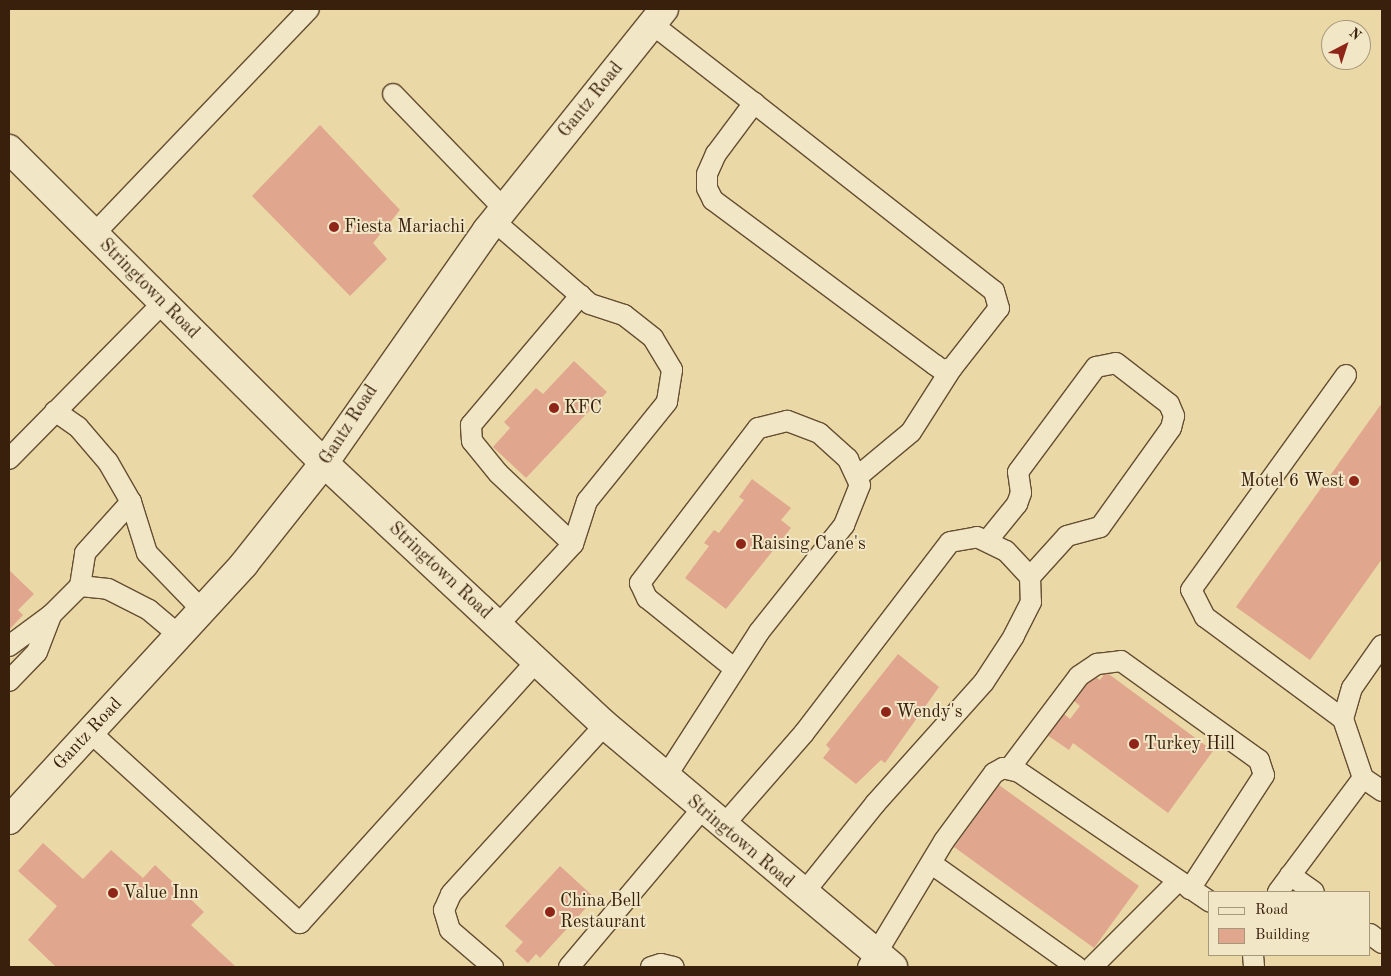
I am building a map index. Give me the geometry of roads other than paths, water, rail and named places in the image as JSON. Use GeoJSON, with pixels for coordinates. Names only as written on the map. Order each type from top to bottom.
{"type":"FeatureCollection","features":[{"type":"Feature","properties":{"kind":"main road","name":"Gantz Road"},"geometry":{"type":"LineString","coordinates":[[9,820],[202,610],[324,463],[376,383],[499,215],[658,16]]}},
{"type":"Feature","properties":{"kind":"main road","name":"Stringtown Road"},"geometry":{"type":"LineString","coordinates":[[9,149],[324,463],[664,778],[803,894],[880,963]]}},
{"type":"Feature","properties":{"kind":"lane"},"geometry":{"type":"LineString","coordinates":[[94,234],[309,9]]}},
{"type":"Feature","properties":{"kind":"lane"},"geometry":{"type":"LineString","coordinates":[[658,16],[754,103],[999,297],[999,308],[952,368],[910,432],[857,477]]}},
{"type":"Feature","properties":{"kind":"lane"},"geometry":{"type":"LineString","coordinates":[[393,94],[499,215],[581,295],[632,321],[653,338],[672,370],[667,402],[587,501],[573,544],[498,625]]}},
{"type":"Feature","properties":{"kind":"lane"},"geometry":{"type":"LineString","coordinates":[[754,103],[716,154],[707,174],[707,188],[713,200],[934,365],[952,368]]}},
{"type":"Feature","properties":{"kind":"lane"},"geometry":{"type":"LineString","coordinates":[[573,544],[498,473],[472,441],[471,425],[488,400],[581,295]]}},
{"type":"Feature","properties":{"kind":"lane"},"geometry":{"type":"LineString","coordinates":[[9,458],[163,303]]}},
{"type":"Feature","properties":{"kind":"lane"},"geometry":{"type":"LineString","coordinates":[[987,541],[1016,504],[1021,493],[1018,472],[1096,367],[1116,363],[1169,404],[1174,416],[1171,428],[1100,527],[1067,536],[1030,576]]}},
{"type":"Feature","properties":{"kind":"lane"},"geometry":{"type":"LineString","coordinates":[[1346,375],[1191,590],[1205,617],[1343,719],[1363,778],[1382,791]]}},
{"type":"Feature","properties":{"kind":"lane"},"geometry":{"type":"LineString","coordinates":[[55,410],[78,427],[108,462],[131,502],[147,553],[202,610]]}},
{"type":"Feature","properties":{"kind":"lane"},"geometry":{"type":"LineString","coordinates":[[664,778],[734,669],[844,525],[860,485],[848,459],[819,433],[787,421],[758,428],[640,583],[647,598],[734,669]]}},
{"type":"Feature","properties":{"kind":"lane"},"geometry":{"type":"LineString","coordinates":[[9,646],[51,614],[80,586],[85,553],[131,502]]}},
{"type":"Feature","properties":{"kind":"lane"},"geometry":{"type":"LineString","coordinates":[[722,827],[804,733],[950,542],[977,537],[1006,551],[1030,576],[1031,602],[984,682],[875,804],[803,894]]}},
{"type":"Feature","properties":{"kind":"lane"},"geometry":{"type":"LineString","coordinates":[[80,586],[108,589],[149,610],[179,635]]}},
{"type":"Feature","properties":{"kind":"lane"},"geometry":{"type":"LineString","coordinates":[[9,681],[37,652],[51,614]]}},
{"type":"Feature","properties":{"kind":"lane"},"geometry":{"type":"LineString","coordinates":[[1343,719],[1352,688],[1382,645]]}},
{"type":"Feature","properties":{"kind":"lane"},"geometry":{"type":"LineString","coordinates":[[880,963],[932,864],[994,773],[1009,769],[1079,676],[1097,664],[1121,660],[1259,760],[1264,775],[1184,885],[1092,967]]}},
{"type":"Feature","properties":{"kind":"lane"},"geometry":{"type":"LineString","coordinates":[[90,732],[300,923],[537,661]]}},
{"type":"Feature","properties":{"kind":"lane"},"geometry":{"type":"LineString","coordinates":[[493,967],[450,930],[444,910],[451,894],[605,724]]}},
{"type":"Feature","properties":{"kind":"lane"},"geometry":{"type":"LineString","coordinates":[[1009,769],[1208,901]]}},
{"type":"Feature","properties":{"kind":"lane"},"geometry":{"type":"LineString","coordinates":[[1279,891],[1363,778]]}},
{"type":"Feature","properties":{"kind":"lane"},"geometry":{"type":"LineString","coordinates":[[569,967],[701,810]]}},
{"type":"Feature","properties":{"kind":"lane"},"geometry":{"type":"LineString","coordinates":[[932,864],[1077,967]]}},
{"type":"Feature","properties":{"kind":"lane"},"geometry":{"type":"LineString","coordinates":[[1290,875],[1313,891]]}},
{"type":"Feature","properties":{"kind":"lane"},"geometry":{"type":"LineString","coordinates":[[1371,935],[1382,943]]}},
{"type":"Feature","properties":{"kind":"lane"},"geometry":{"type":"LineString","coordinates":[[651,967],[661,964],[674,967]]}},
{"type":"Feature","properties":{"kind":"place","name":"Fiesta Mariachi"},"geometry":{"type":"Point","coordinates":[334,227]}},
{"type":"Feature","properties":{"kind":"place","name":"KFC"},"geometry":{"type":"Point","coordinates":[554,408]}},
{"type":"Feature","properties":{"kind":"place","name":"Motel 6 West"},"geometry":{"type":"Point","coordinates":[1354,481]}},
{"type":"Feature","properties":{"kind":"place","name":"Raising Cane's"},"geometry":{"type":"Point","coordinates":[741,544]}},
{"type":"Feature","properties":{"kind":"place","name":"Wendy's"},"geometry":{"type":"Point","coordinates":[886,712]}},
{"type":"Feature","properties":{"kind":"place","name":"Turkey Hill"},"geometry":{"type":"Point","coordinates":[1134,744]}},
{"type":"Feature","properties":{"kind":"place","name":"Value Inn"},"geometry":{"type":"Point","coordinates":[113,893]}},
{"type":"Feature","properties":{"kind":"place","name":"China Bell Restaurant"},"geometry":{"type":"Point","coordinates":[550,912]}}]}
